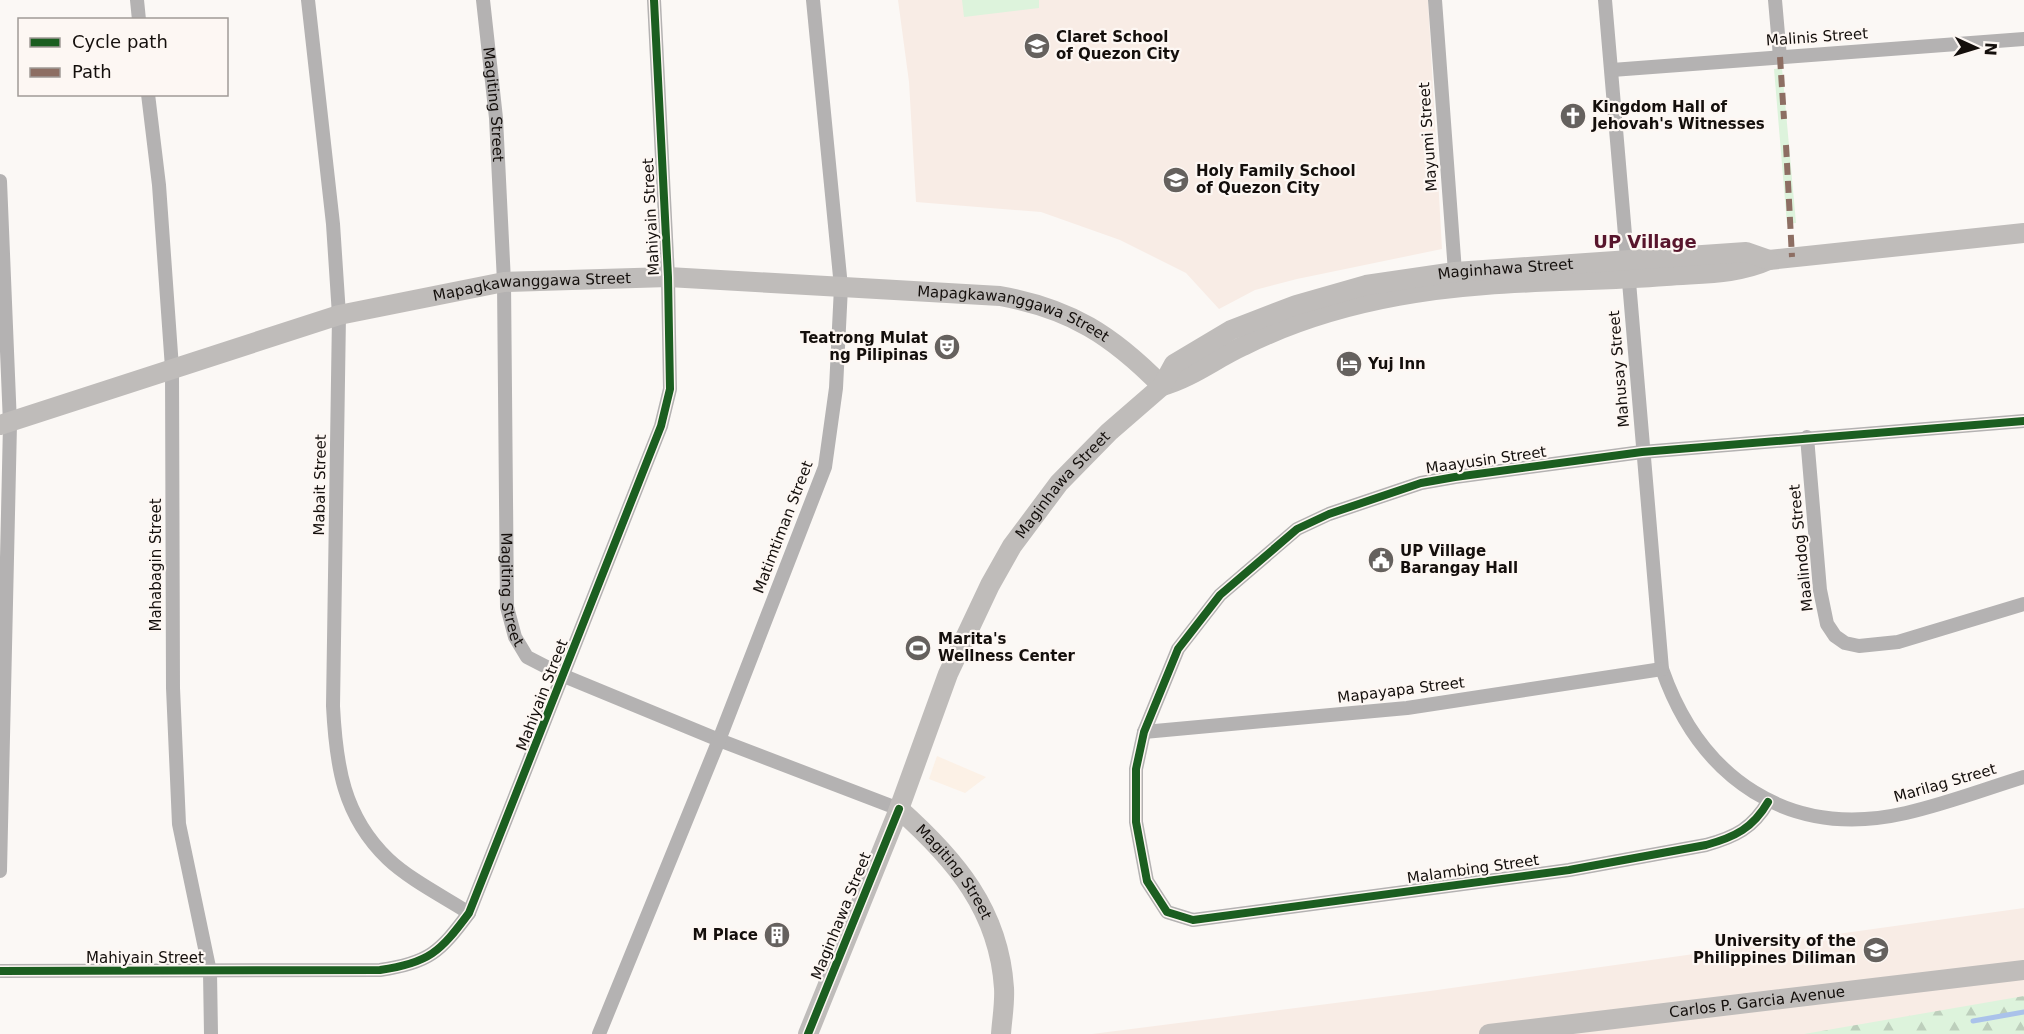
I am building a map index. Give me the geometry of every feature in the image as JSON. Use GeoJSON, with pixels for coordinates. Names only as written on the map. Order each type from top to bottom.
{"type":"FeatureCollection","features":[{"type":"Feature","properties":{"kind":"street"},"geometry":{"type":"LineString","coordinates":[[137,0],[139,18]]}},
{"type":"Feature","properties":{"kind":"street","name":"Mabait Street"},"geometry":{"type":"LineString","coordinates":[[308,0],[333,224],[339,315],[333,706],[336,756],[346,797],[363,830],[389,860],[469,913]]}},
{"type":"Feature","properties":{"kind":"street","name":"Magiting Street"},"geometry":{"type":"LineString","coordinates":[[483,0],[496,118],[504,282],[507,607],[515,637],[527,657],[564,676],[719,740],[899,809],[938,844],[960,870],[981,905],[1002,964],[1005,990],[1001,1034]]}},
{"type":"Feature","properties":{"kind":"street","name":"Mahiyain Street"},"geometry":{"type":"LineString","coordinates":[[0,971],[380,970],[408,966],[434,954],[451,938],[469,913],[662,426],[670,389],[668,277],[654,0]]}},
{"type":"Feature","properties":{"kind":"street","name":"Matimtiman Street"},"geometry":{"type":"LineString","coordinates":[[599,1034],[719,740],[825,467],[836,388],[840,287],[813,0]]}},
{"type":"Feature","properties":{"kind":"street","name":"Mayumi Street"},"geometry":{"type":"LineString","coordinates":[[1435,0],[1455,272]]}},
{"type":"Feature","properties":{"kind":"street","name":"Mahusay Street"},"geometry":{"type":"LineString","coordinates":[[1605,0],[1662,669],[1674,703],[1698,741],[1740,783],[1768,802]]}},
{"type":"Feature","properties":{"kind":"street"},"geometry":{"type":"LineString","coordinates":[[1775,0],[1780,57]]}},
{"type":"Feature","properties":{"kind":"street","name":"Malinis Street"},"geometry":{"type":"LineString","coordinates":[[1612,70],[2024,39]]}},
{"type":"Feature","properties":{"kind":"street","name":"Mahabagin Street"},"geometry":{"type":"LineString","coordinates":[[148,96],[159,185],[172,368],[173,688],[179,824],[210,972],[211,1034]]}},
{"type":"Feature","properties":{"kind":"street"},"geometry":{"type":"LineString","coordinates":[[0,181],[5,425],[0,871]]}},
{"type":"Feature","properties":{"kind":"street","name":"Maginhawa Street"},"geometry":{"type":"LineString","coordinates":[[808,1034],[899,809],[948,674],[979,606],[1012,546],[1059,483],[1087,453],[1162,386],[1174,364],[1231,330],[1296,305],[1366,285],[1455,272],[1747,270],[1768,260],[2024,233]]}},
{"type":"Feature","properties":{"kind":"street","name":"Maginhawa Street"},"geometry":{"type":"LineString","coordinates":[[1162,386],[1183,381],[1218,359],[1301,319],[1341,308],[1456,286],[1627,271]]}},
{"type":"Feature","properties":{"kind":"street","name":"Mapagkawanggawa Street"},"geometry":{"type":"LineString","coordinates":[[5,425],[172,368],[339,315],[504,282],[668,277],[1000,296],[1043,306],[1079,320],[1130,353],[1162,386]]}},
{"type":"Feature","properties":{"kind":"street","name":"Maayusin Street"},"geometry":{"type":"LineString","coordinates":[[1167,912],[1146,882],[1136,822],[1136,769],[1144,732],[1178,649],[1220,595],[1297,529],[1329,514],[1421,483],[1642,452],[2024,421]]}},
{"type":"Feature","properties":{"kind":"street","name":"Maalindog Street"},"geometry":{"type":"LineString","coordinates":[[1807,437],[1820,590],[1827,624],[1835,636],[1845,643],[1859,646],[1898,642],[2024,604]]}},
{"type":"Feature","properties":{"kind":"street","name":"Mapayapa Street"},"geometry":{"type":"LineString","coordinates":[[1144,732],[1407,708],[1662,669]]}},
{"type":"Feature","properties":{"kind":"street","name":"Marilag Street"},"geometry":{"type":"LineString","coordinates":[[1768,802],[1810,814],[1869,818],[1905,814],[2024,777]]}},
{"type":"Feature","properties":{"kind":"street","name":"Malambing Street"},"geometry":{"type":"LineString","coordinates":[[1167,912],[1193,920],[1654,855],[1726,839],[1758,819],[1768,802]]}},
{"type":"Feature","properties":{"kind":"street","name":"Carlos P. Garcia Avenue"},"geometry":{"type":"LineString","coordinates":[[1489,1034],[2024,969]]}},
{"type":"Feature","properties":{"kind":"shaded area","name":"Holy Family School of Quezon City"},"geometry":{"type":"Polygon","coordinates":[[[898,0],[1428,0],[1442,249],[1255,290],[1219,309],[1186,273],[1120,240],[1041,212],[916,202],[909,82],[898,0]]]}},
{"type":"Feature","properties":{"kind":"shaded area"},"geometry":{"type":"Polygon","coordinates":[[[937,756],[986,777],[965,793],[929,779],[937,756]]]}},
{"type":"Feature","properties":{"kind":"shaded area","name":"University of the Philippines Diliman"},"geometry":{"type":"Polygon","coordinates":[[[2024,908],[2024,1034],[1092,1034],[1430,991],[2024,908]]]}},
{"type":"Feature","properties":{"kind":"green space"},"geometry":{"type":"Polygon","coordinates":[[[962,0],[1039,0],[1039,8],[964,17],[962,0]]]}},
{"type":"Feature","properties":{"kind":"green space"},"geometry":{"type":"Polygon","coordinates":[[[1782,68],[1796,223],[1787,224],[1774,69],[1782,68]]]}},
{"type":"Feature","properties":{"kind":"green space"},"geometry":{"type":"Polygon","coordinates":[[[2024,996],[2024,1034],[1804,1034],[2024,996]]]}},
{"type":"Feature","properties":{"kind":"waterway"},"geometry":{"type":"LineString","coordinates":[[1973,1021],[2024,1012]]}},
{"type":"Feature","properties":{"kind":"marked path"},"geometry":{"type":"LineString","coordinates":[[1780,57],[1784,119]]}},
{"type":"Feature","properties":{"kind":"marked path"},"geometry":{"type":"LineString","coordinates":[[1786,145],[1792,257]]}},
{"type":"Feature","properties":{"kind":"cycle path"},"geometry":{"type":"LineString","coordinates":[[0,971],[380,970],[410,964],[432,954],[450,937],[469,913],[661,426],[670,389],[668,277],[654,0]]}},
{"type":"Feature","properties":{"kind":"cycle path"},"geometry":{"type":"LineString","coordinates":[[1768,802],[1756,819],[1742,830],[1726,839],[1706,845],[1569,870],[1193,920],[1167,912],[1147,881],[1136,822],[1136,769],[1144,732],[1178,649],[1220,595],[1297,529],[1329,514],[1421,483],[1455,477],[1642,452],[2024,421]]}},
{"type":"Feature","properties":{"kind":"cycle path"},"geometry":{"type":"LineString","coordinates":[[808,1034],[899,809]]}},
{"type":"Feature","properties":{"kind":"place","name":"Claret School of Quezon City"},"geometry":{"type":"Point","coordinates":[1037,46]}},
{"type":"Feature","properties":{"kind":"place","name":"Kingdom Hall of Jehovah's Witnesses"},"geometry":{"type":"Point","coordinates":[1573,116]}},
{"type":"Feature","properties":{"kind":"place","name":"Holy Family School of Quezon City"},"geometry":{"type":"Point","coordinates":[1176,180]}},
{"type":"Feature","properties":{"kind":"place","name":"Teatrong Mulat ng Pilipinas"},"geometry":{"type":"Point","coordinates":[947,347]}},
{"type":"Feature","properties":{"kind":"place","name":"Yuj Inn"},"geometry":{"type":"Point","coordinates":[1349,364]}},
{"type":"Feature","properties":{"kind":"place","name":"UP Village Barangay Hall"},"geometry":{"type":"Point","coordinates":[1381,560]}},
{"type":"Feature","properties":{"kind":"place","name":"Marita's Wellness Center"},"geometry":{"type":"Point","coordinates":[918,648]}},
{"type":"Feature","properties":{"kind":"place","name":"M Place"},"geometry":{"type":"Point","coordinates":[777,935]}},
{"type":"Feature","properties":{"kind":"place","name":"University of the Philippines Diliman"},"geometry":{"type":"Point","coordinates":[1876,950]}},
{"type":"Feature","properties":{"kind":"district","name":"UP Village"},"geometry":{"type":"Point","coordinates":[1645,242]}}]}
